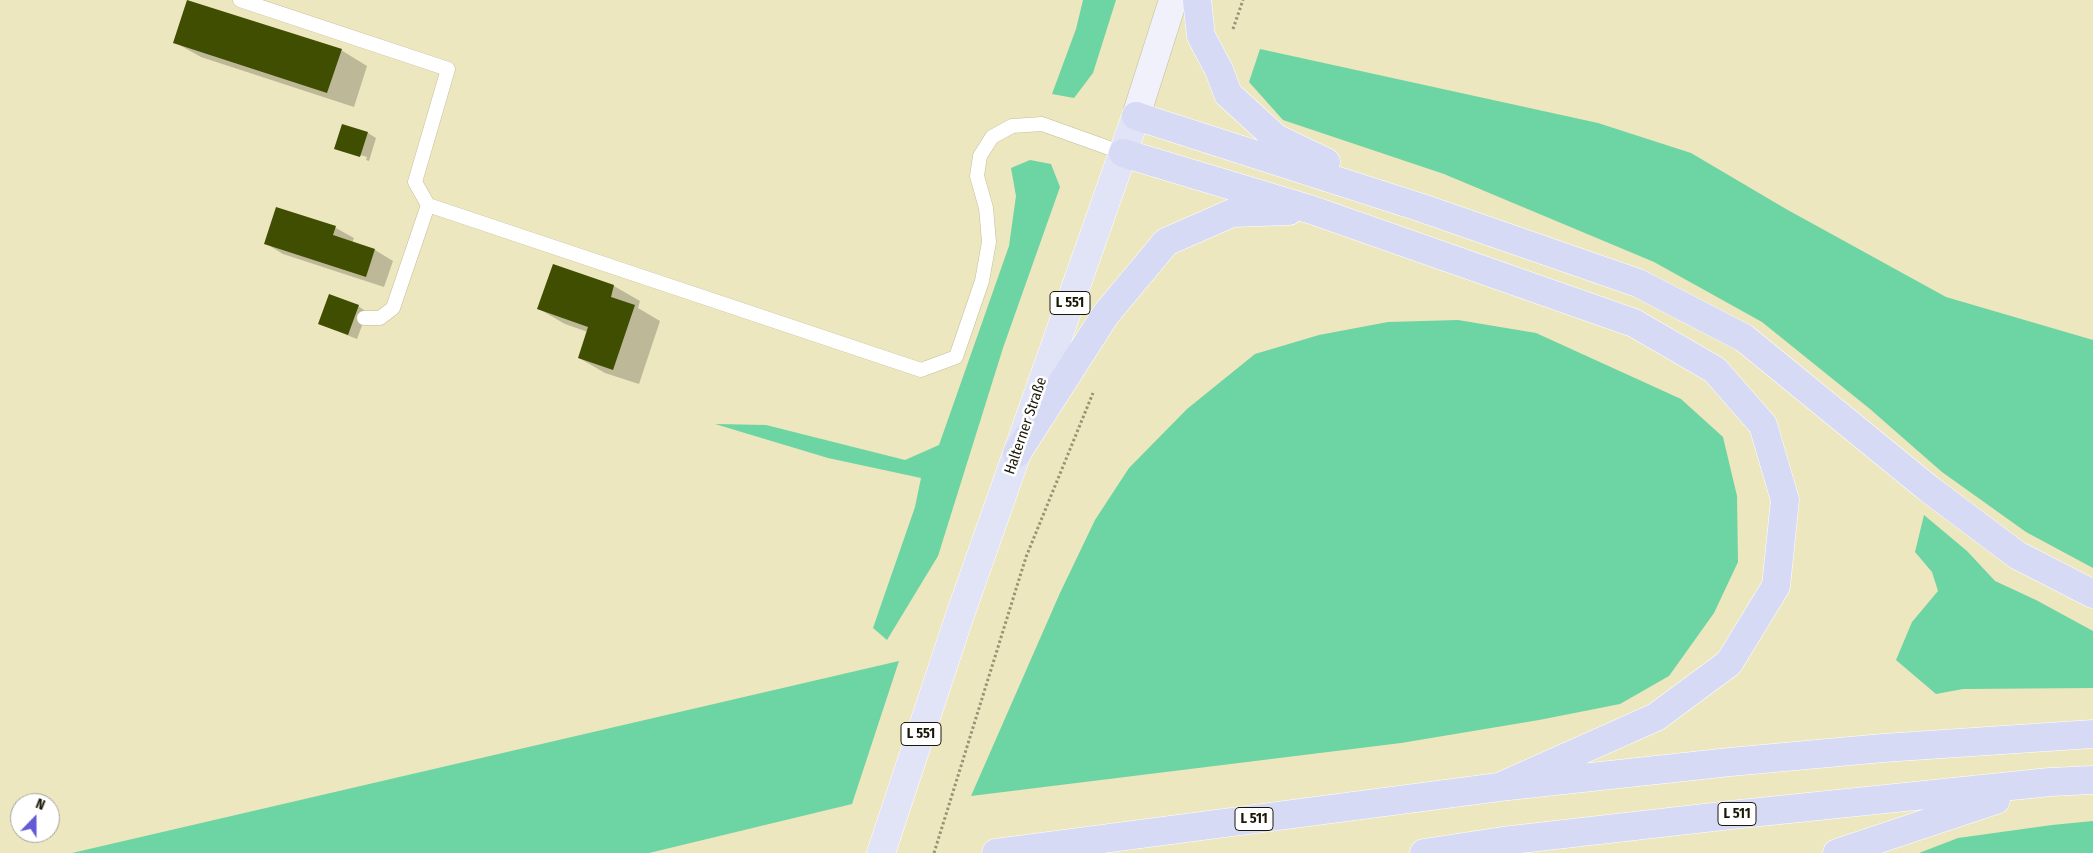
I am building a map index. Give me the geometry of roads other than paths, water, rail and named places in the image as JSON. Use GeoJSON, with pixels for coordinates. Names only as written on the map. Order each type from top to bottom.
{"type":"FeatureCollection","features":[{"type":"Feature","properties":{"kind":"highway"},"geometry":{"type":"LineString","coordinates":[[1197,0],[1200,36],[1219,70],[1228,94],[1276,138],[1422,208]]}},
{"type":"Feature","properties":{"kind":"highway"},"geometry":{"type":"LineString","coordinates":[[1136,116],[1422,208],[1638,282],[1744,338],[1929,489],[2017,555],[2093,594]]}},
{"type":"Feature","properties":{"kind":"highway"},"geometry":{"type":"LineString","coordinates":[[1123,153],[1312,210],[1634,324],[1715,370],[1763,425],[1785,500],[1776,586],[1729,663],[1656,717],[1499,787]]}},
{"type":"Feature","properties":{"kind":"highway"},"geometry":{"type":"LineString","coordinates":[[1017,453],[1106,314],[1166,242],[1232,213],[1312,210]]}},
{"type":"Feature","properties":{"kind":"highway","name":"L 511"},"geometry":{"type":"LineString","coordinates":[[1003,852],[1499,787],[1854,751],[2093,734]]}},
{"type":"Feature","properties":{"kind":"highway","name":"L 511"},"geometry":{"type":"LineString","coordinates":[[1424,853],[1532,837],[2050,782],[2093,780]]}},
{"type":"Feature","properties":{"kind":"highway","name":"L 511"},"geometry":{"type":"LineString","coordinates":[[1837,853],[2050,782]]}},
{"type":"Feature","properties":{"kind":"main road","name":"Halterner Straße"},"geometry":{"type":"LineString","coordinates":[[881,853],[960,614],[1136,116],[1173,0]]}},
{"type":"Feature","properties":{"kind":"lane"},"geometry":{"type":"LineString","coordinates":[[240,0],[448,69],[415,182],[428,205],[921,370],[956,357],[982,281],[989,242],[986,208],[977,176],[980,156],[992,137],[1012,126],[1042,124],[1123,153]]}},
{"type":"Feature","properties":{"kind":"lane"},"geometry":{"type":"LineString","coordinates":[[364,318],[380,318],[393,308],[428,205]]}}]}
